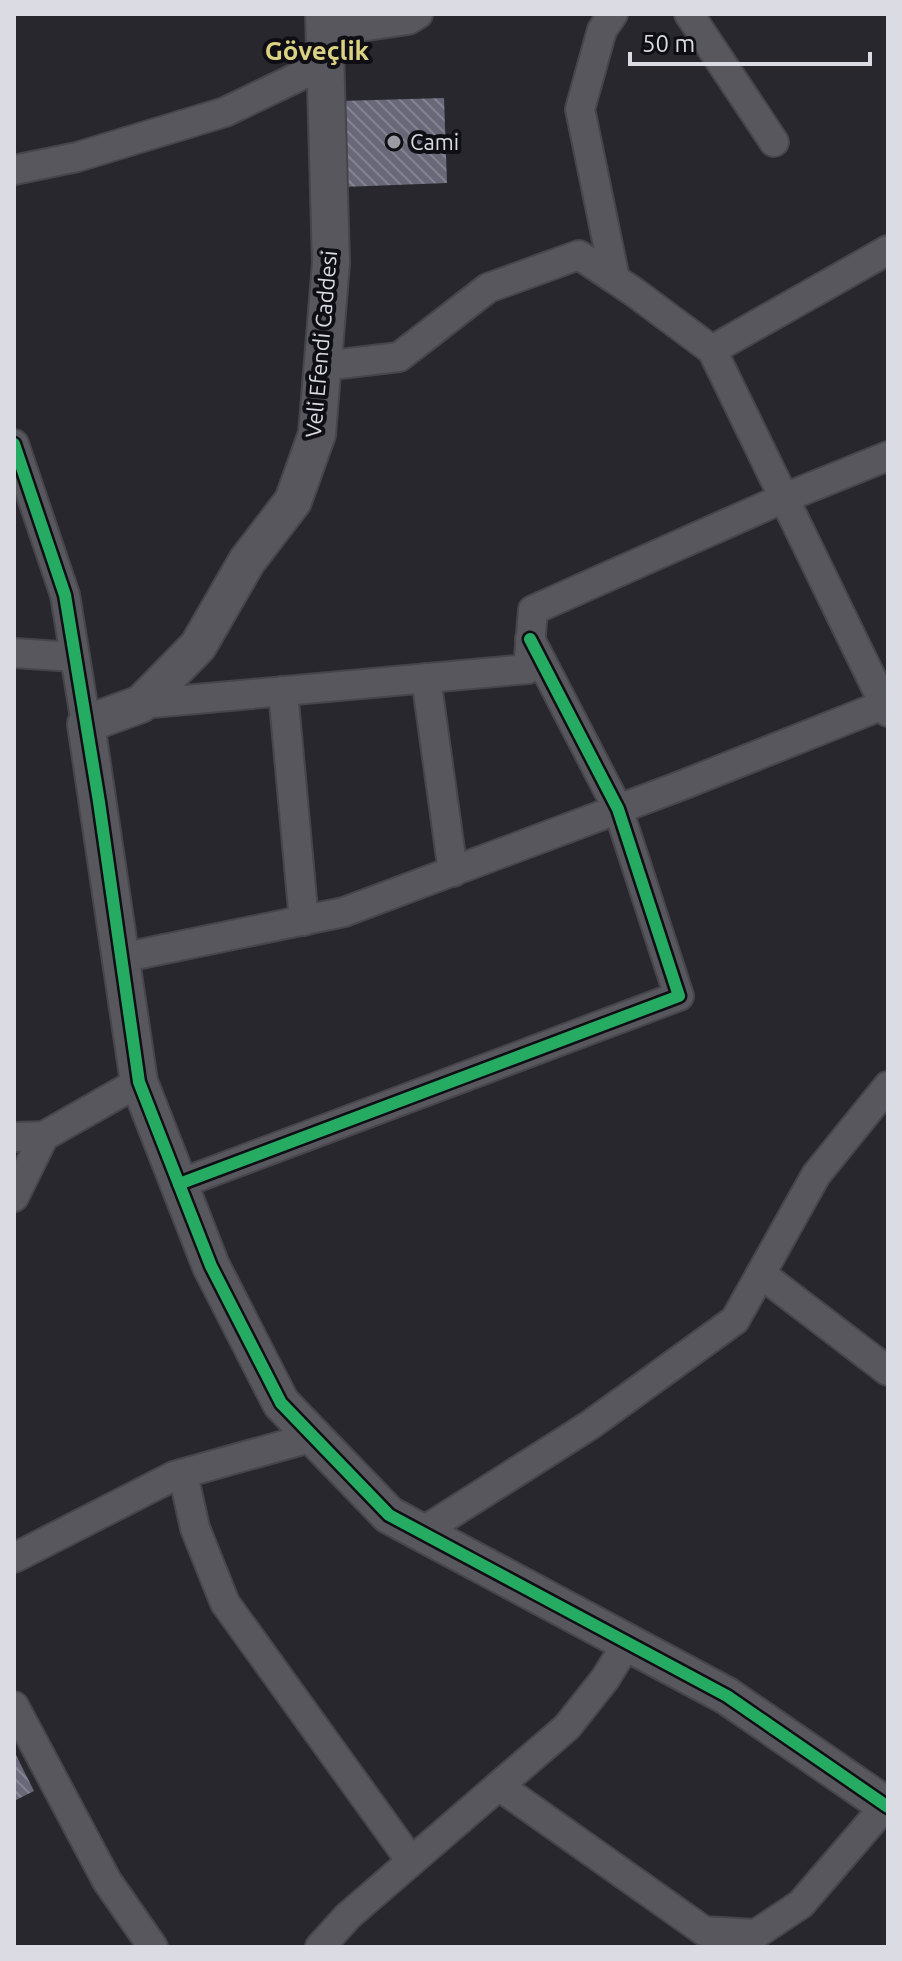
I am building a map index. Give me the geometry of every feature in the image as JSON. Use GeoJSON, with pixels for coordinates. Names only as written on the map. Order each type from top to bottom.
{"type":"FeatureCollection","features":[{"type":"Feature","properties":{"kind":"street"},"geometry":{"type":"LineString","coordinates":[[14,170],[77,157],[225,112],[325,36],[408,20],[418,14]]}},
{"type":"Feature","properties":{"kind":"street"},"geometry":{"type":"LineString","coordinates":[[613,14],[602,30],[580,109],[615,279]]}},
{"type":"Feature","properties":{"kind":"street"},"geometry":{"type":"LineString","coordinates":[[689,14],[774,142]]}},
{"type":"Feature","properties":{"kind":"street","name":"Veli Efendi Caddesi"},"geometry":{"type":"LineString","coordinates":[[86,724],[141,704],[198,646],[247,561],[293,501],[317,434],[331,263],[325,36]]}},
{"type":"Feature","properties":{"kind":"street"},"geometry":{"type":"LineString","coordinates":[[712,350],[888,250]]}},
{"type":"Feature","properties":{"kind":"street"},"geometry":{"type":"LineString","coordinates":[[121,958],[344,912],[887,706],[712,350],[579,255],[488,288],[399,357],[323,366]]}},
{"type":"Feature","properties":{"kind":"street"},"geometry":{"type":"LineString","coordinates":[[14,444],[65,595],[139,1082],[211,1266],[281,1403],[389,1515],[727,1696],[887,1806],[801,1904],[756,1934],[704,1931],[499,1786]]}},
{"type":"Feature","properties":{"kind":"street"},"geometry":{"type":"LineString","coordinates":[[141,704],[528,669],[533,610],[784,498],[888,456]]}},
{"type":"Feature","properties":{"kind":"street"},"geometry":{"type":"LineString","coordinates":[[179,1184],[679,996],[618,809],[530,639]]}},
{"type":"Feature","properties":{"kind":"street"},"geometry":{"type":"LineString","coordinates":[[14,653],[75,657]]}},
{"type":"Feature","properties":{"kind":"street"},"geometry":{"type":"LineString","coordinates":[[426,678],[453,872]]}},
{"type":"Feature","properties":{"kind":"street"},"geometry":{"type":"LineString","coordinates":[[283,691],[304,921]]}},
{"type":"Feature","properties":{"kind":"street"},"geometry":{"type":"LineString","coordinates":[[14,1137],[44,1136],[139,1082]]}},
{"type":"Feature","properties":{"kind":"street"},"geometry":{"type":"LineString","coordinates":[[422,1532],[590,1425],[735,1320],[816,1175],[888,1086]]}},
{"type":"Feature","properties":{"kind":"street"},"geometry":{"type":"LineString","coordinates":[[14,1197],[44,1136]]}},
{"type":"Feature","properties":{"kind":"street"},"geometry":{"type":"LineString","coordinates":[[761,1274],[888,1371]]}},
{"type":"Feature","properties":{"kind":"street"},"geometry":{"type":"LineString","coordinates":[[14,1558],[174,1476],[313,1437]]}},
{"type":"Feature","properties":{"kind":"street"},"geometry":{"type":"LineString","coordinates":[[183,1474],[195,1528],[225,1603],[411,1861]]}},
{"type":"Feature","properties":{"kind":"street"},"geometry":{"type":"LineString","coordinates":[[320,1947],[348,1916],[567,1727],[605,1679],[628,1642]]}},
{"type":"Feature","properties":{"kind":"street"},"geometry":{"type":"LineString","coordinates":[[14,1706],[107,1881],[153,1947]]}},
{"type":"Feature","properties":{"kind":"building","name":"Cami"},"geometry":{"type":"Polygon","coordinates":[[[444,98],[447,183],[343,187],[340,101],[444,98]]]}},
{"type":"Feature","properties":{"kind":"building"},"geometry":{"type":"Polygon","coordinates":[[[14,1751],[34,1791],[14,1801],[14,1751]]]}},
{"type":"Feature","properties":{"kind":"cycle path"},"geometry":{"type":"LineString","coordinates":[[14,444],[65,595],[99,802],[139,1082],[211,1266],[281,1403],[389,1515],[727,1696],[888,1807]]}},
{"type":"Feature","properties":{"kind":"cycle path"},"geometry":{"type":"LineString","coordinates":[[179,1184],[679,996],[618,809],[530,639]]}},
{"type":"Feature","properties":{"kind":"place","name":"Cami"},"geometry":{"type":"Point","coordinates":[394,142]}},
{"type":"Feature","properties":{"kind":"district","name":"Göveçlik"},"geometry":{"type":"Point","coordinates":[317,51]}}]}
